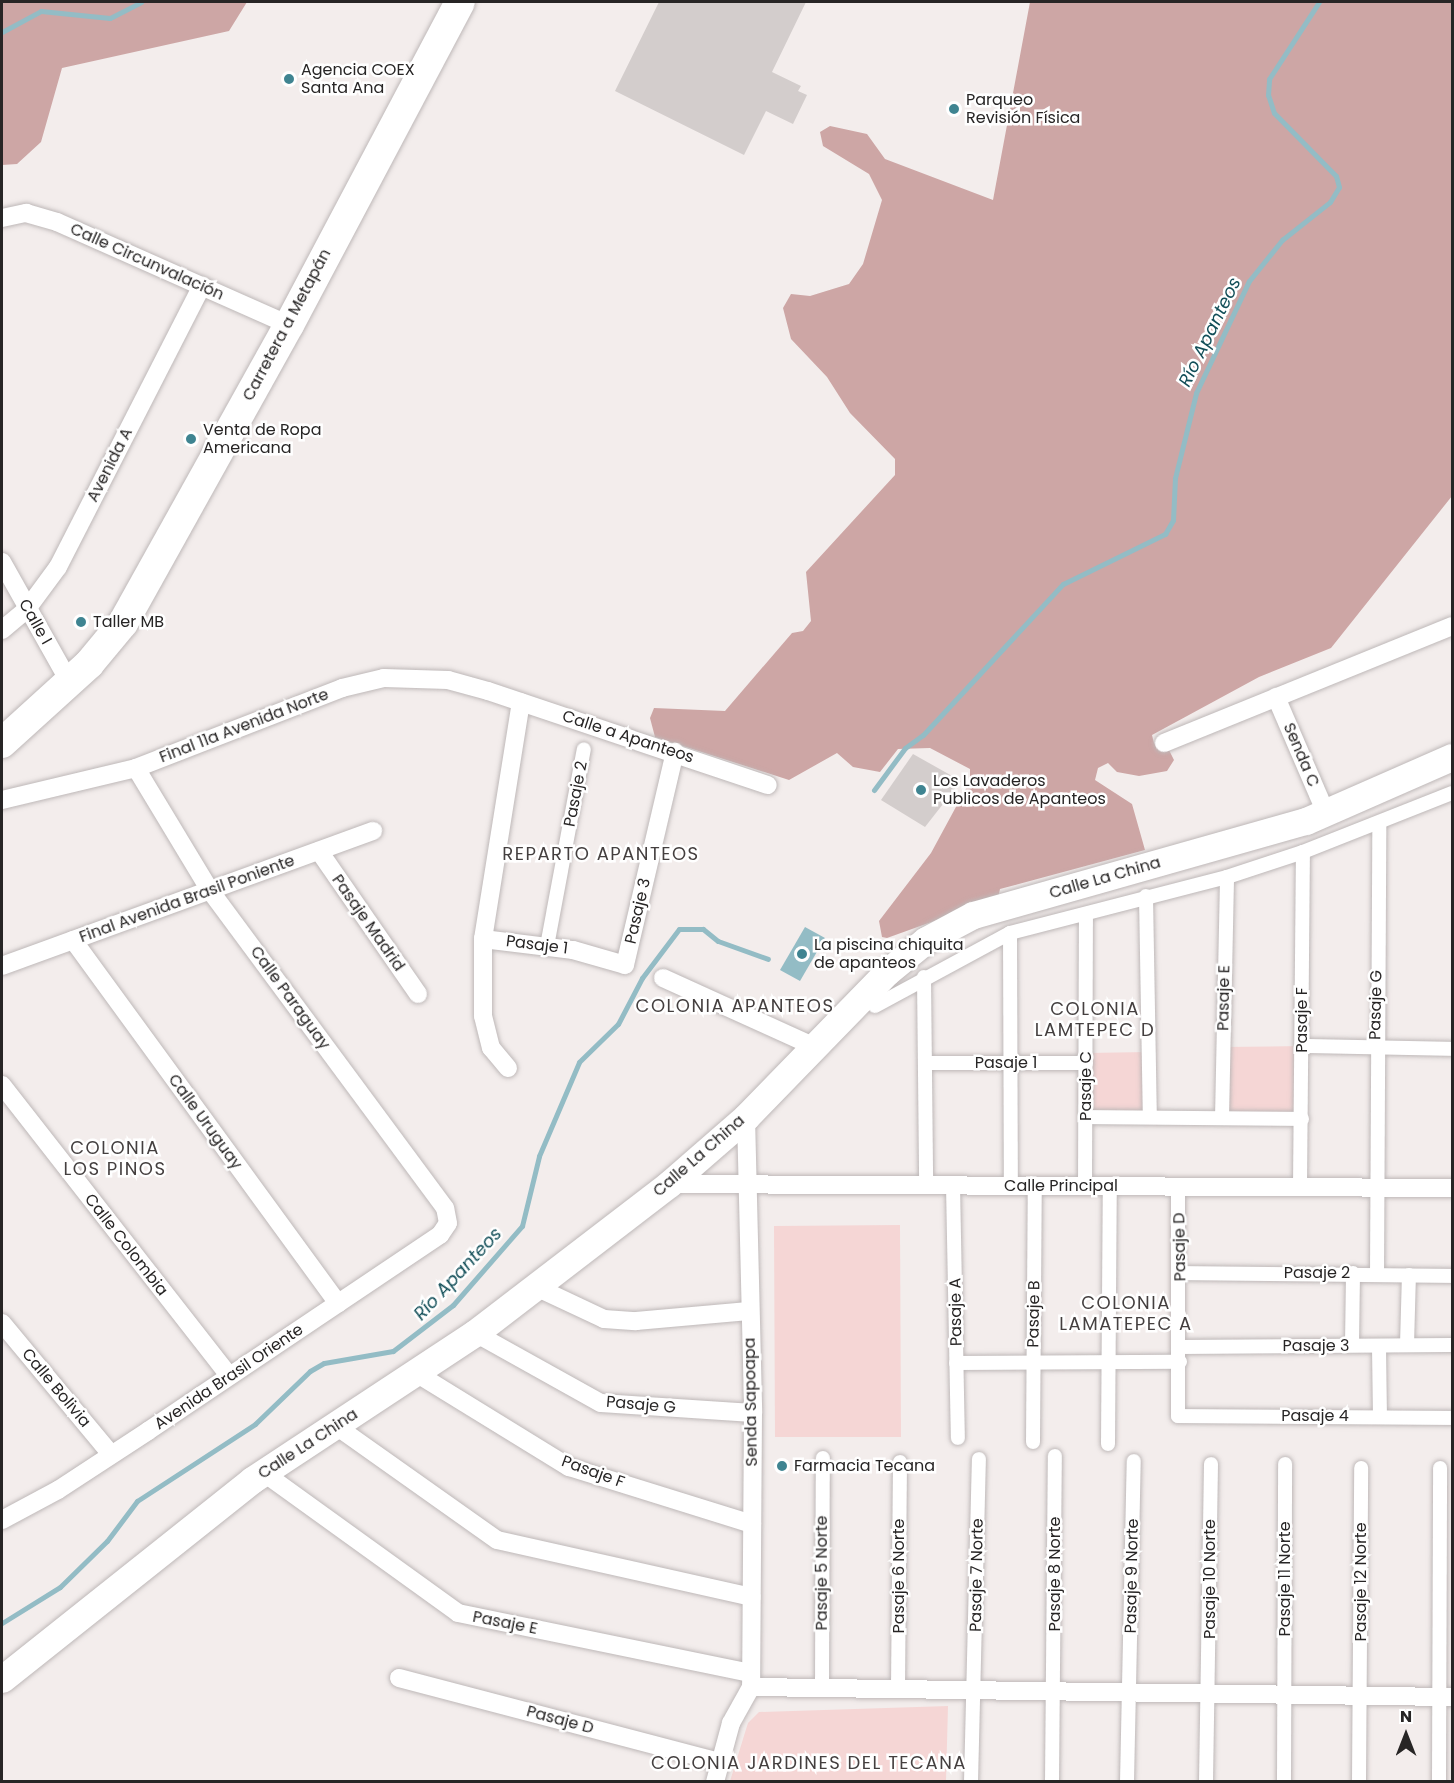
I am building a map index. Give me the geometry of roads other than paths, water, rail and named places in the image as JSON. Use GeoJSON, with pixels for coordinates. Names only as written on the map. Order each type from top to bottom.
{"type":"FeatureCollection","features":[{"type":"Feature","properties":{"kind":"main road","name":"Carretera a Metapán"},"geometry":{"type":"LineString","coordinates":[[2,743],[70,683],[123,623],[289,325],[460,2]]}},
{"type":"Feature","properties":{"kind":"main road","name":"Calle La China"},"geometry":{"type":"LineString","coordinates":[[2,1679],[264,1473],[475,1333],[669,1184],[746,1118],[813,1046],[926,940],[974,915],[1326,813],[1452,757]]}},
{"type":"Feature","properties":{"kind":"street","name":"Calle Circunvalación"},"geometry":{"type":"LineString","coordinates":[[2,218],[26,213],[57,222],[289,325]]}},
{"type":"Feature","properties":{"kind":"street","name":"Avenida A"},"geometry":{"type":"LineString","coordinates":[[2,630],[27,609],[58,567],[202,286]]}},
{"type":"Feature","properties":{"kind":"street","name":"Calle I"},"geometry":{"type":"LineString","coordinates":[[2,562],[70,683]]}},
{"type":"Feature","properties":{"kind":"street"},"geometry":{"type":"LineString","coordinates":[[1164,743],[1452,626]]}},
{"type":"Feature","properties":{"kind":"street","name":"Final 11a Avenida Norte"},"geometry":{"type":"LineString","coordinates":[[2,800],[136,768],[377,679],[448,680],[488,691]]}},
{"type":"Feature","properties":{"kind":"street","name":"Calle a Apanteos"},"geometry":{"type":"LineString","coordinates":[[488,691],[768,784]]}},
{"type":"Feature","properties":{"kind":"street","name":"Senda C"},"geometry":{"type":"LineString","coordinates":[[1276,698],[1326,813]]}},
{"type":"Feature","properties":{"kind":"street"},"geometry":{"type":"LineString","coordinates":[[508,1068],[491,1048],[483,1016],[483,939],[521,702]]}},
{"type":"Feature","properties":{"kind":"street","name":"Pasaje 2"},"geometry":{"type":"LineString","coordinates":[[547,946],[584,749]]}},
{"type":"Feature","properties":{"kind":"street","name":"Pasaje 3"},"geometry":{"type":"LineString","coordinates":[[625,965],[675,752]]}},
{"type":"Feature","properties":{"kind":"street","name":"Calle Paraguay"},"geometry":{"type":"LineString","coordinates":[[136,768],[209,889],[445,1208],[448,1223]]}},
{"type":"Feature","properties":{"kind":"street"},"geometry":{"type":"LineString","coordinates":[[875,1006],[924,977],[1010,933],[1146,896],[1227,877],[1379,824],[1452,792]]}},
{"type":"Feature","properties":{"kind":"street","name":"Pasaje G"},"geometry":{"type":"LineString","coordinates":[[1378,1187],[1376,1048],[1379,824]]}},
{"type":"Feature","properties":{"kind":"street","name":"Final Avenida Brasil Poniente"},"geometry":{"type":"LineString","coordinates":[[2,966],[374,831]]}},
{"type":"Feature","properties":{"kind":"street","name":"Pasaje Madrid"},"geometry":{"type":"LineString","coordinates":[[319,851],[418,994]]}},
{"type":"Feature","properties":{"kind":"street","name":"Pasaje F"},"geometry":{"type":"LineString","coordinates":[[1300,1187],[1304,852]]}},
{"type":"Feature","properties":{"kind":"street","name":"Pasaje E"},"geometry":{"type":"LineString","coordinates":[[1222,1118],[1227,877]]}},
{"type":"Feature","properties":{"kind":"street"},"geometry":{"type":"LineString","coordinates":[[1146,896],[1150,1117]]}},
{"type":"Feature","properties":{"kind":"street","name":"Pasaje C"},"geometry":{"type":"LineString","coordinates":[[1085,1186],[1086,914]]}},
{"type":"Feature","properties":{"kind":"street"},"geometry":{"type":"LineString","coordinates":[[1010,933],[1011,1185]]}},
{"type":"Feature","properties":{"kind":"street","name":"Pasaje 1"},"geometry":{"type":"LineString","coordinates":[[483,939],[547,946],[625,965]]}},
{"type":"Feature","properties":{"kind":"street","name":"Calle Uruguay"},"geometry":{"type":"LineString","coordinates":[[73,940],[338,1304]]}},
{"type":"Feature","properties":{"kind":"street"},"geometry":{"type":"LineString","coordinates":[[924,977],[926,1185]]}},
{"type":"Feature","properties":{"kind":"street"},"geometry":{"type":"LineString","coordinates":[[663,978],[813,1046]]}},
{"type":"Feature","properties":{"kind":"street"},"geometry":{"type":"LineString","coordinates":[[1302,1046],[1452,1049]]}},
{"type":"Feature","properties":{"kind":"street","name":"Pasaje 1"},"geometry":{"type":"LineString","coordinates":[[925,1063],[1086,1063]]}},
{"type":"Feature","properties":{"kind":"street","name":"Calle Colombia"},"geometry":{"type":"LineString","coordinates":[[2,1085],[229,1376]]}},
{"type":"Feature","properties":{"kind":"street","name":"Senda Sapoapa"},"geometry":{"type":"LineString","coordinates":[[746,1118],[753,1413],[752,1680]]}},
{"type":"Feature","properties":{"kind":"street"},"geometry":{"type":"LineString","coordinates":[[1086,1118],[1302,1119]]}},
{"type":"Feature","properties":{"kind":"street","name":"Calle Principal"},"geometry":{"type":"LineString","coordinates":[[669,1184],[1452,1188]]}},
{"type":"Feature","properties":{"kind":"street","name":"Pasaje A"},"geometry":{"type":"LineString","coordinates":[[953,1185],[958,1438]]}},
{"type":"Feature","properties":{"kind":"street","name":"Pasaje B"},"geometry":{"type":"LineString","coordinates":[[1033,1442],[1035,1186]]}},
{"type":"Feature","properties":{"kind":"street"},"geometry":{"type":"LineString","coordinates":[[1108,1444],[1106,1364],[1110,1186]]}},
{"type":"Feature","properties":{"kind":"street","name":"Pasaje D"},"geometry":{"type":"LineString","coordinates":[[1178,1186],[1181,1273],[1178,1416]]}},
{"type":"Feature","properties":{"kind":"street"},"geometry":{"type":"LineString","coordinates":[[1377,1274],[1378,1187]]}},
{"type":"Feature","properties":{"kind":"street","name":"Avenida Brasil Oriente"},"geometry":{"type":"LineString","coordinates":[[4,1514],[58,1490],[110,1453],[440,1235],[448,1223]]}},
{"type":"Feature","properties":{"kind":"street","name":"Pasaje 2"},"geometry":{"type":"LineString","coordinates":[[1181,1273],[1353,1273],[1452,1276]]}},
{"type":"Feature","properties":{"kind":"street"},"geometry":{"type":"LineString","coordinates":[[1352,1345],[1353,1273]]}},
{"type":"Feature","properties":{"kind":"street"},"geometry":{"type":"LineString","coordinates":[[1407,1345],[1409,1275]]}},
{"type":"Feature","properties":{"kind":"street"},"geometry":{"type":"LineString","coordinates":[[536,1287],[604,1319],[636,1321],[749,1311]]}},
{"type":"Feature","properties":{"kind":"street","name":"Calle Bolivia"},"geometry":{"type":"LineString","coordinates":[[2,1323],[110,1453]]}},
{"type":"Feature","properties":{"kind":"street","name":"Pasaje G"},"geometry":{"type":"LineString","coordinates":[[475,1333],[601,1403],[753,1413]]}},
{"type":"Feature","properties":{"kind":"street","name":"Pasaje 3"},"geometry":{"type":"LineString","coordinates":[[1179,1347],[1452,1345]]}},
{"type":"Feature","properties":{"kind":"street"},"geometry":{"type":"LineString","coordinates":[[1379,1347],[1380,1417]]}},
{"type":"Feature","properties":{"kind":"street"},"geometry":{"type":"LineString","coordinates":[[957,1363],[1180,1362]]}},
{"type":"Feature","properties":{"kind":"street","name":"Pasaje F"},"geometry":{"type":"LineString","coordinates":[[416,1373],[569,1467],[752,1524]]}},
{"type":"Feature","properties":{"kind":"street","name":"Pasaje 4"},"geometry":{"type":"LineString","coordinates":[[1178,1416],[1452,1418]]}},
{"type":"Feature","properties":{"kind":"street"},"geometry":{"type":"LineString","coordinates":[[336,1425],[496,1540],[752,1597]]}},
{"type":"Feature","properties":{"kind":"street","name":"Pasaje 8 Norte"},"geometry":{"type":"LineString","coordinates":[[1052,1782],[1055,1691],[1055,1456]]}},
{"type":"Feature","properties":{"kind":"street","name":"Pasaje 5 Norte"},"geometry":{"type":"LineString","coordinates":[[822,1688],[823,1458]]}},
{"type":"Feature","properties":{"kind":"street","name":"Pasaje 7 Norte"},"geometry":{"type":"LineString","coordinates":[[971,1782],[979,1459]]}},
{"type":"Feature","properties":{"kind":"street","name":"Pasaje 9 Norte"},"geometry":{"type":"LineString","coordinates":[[1127,1782],[1134,1461]]}},
{"type":"Feature","properties":{"kind":"street","name":"Pasaje 6 Norte"},"geometry":{"type":"LineString","coordinates":[[898,1689],[900,1462]]}},
{"type":"Feature","properties":{"kind":"street","name":"Pasaje 10 Norte"},"geometry":{"type":"LineString","coordinates":[[1206,1782],[1210,1694],[1211,1464]]}},
{"type":"Feature","properties":{"kind":"street","name":"Pasaje 11 Norte"},"geometry":{"type":"LineString","coordinates":[[1284,1782],[1285,1464]]}},
{"type":"Feature","properties":{"kind":"street","name":"Pasaje 12 Norte"},"geometry":{"type":"LineString","coordinates":[[1359,1782],[1361,1468]]}},
{"type":"Feature","properties":{"kind":"street"},"geometry":{"type":"LineString","coordinates":[[1439,1782],[1447,1697],[1440,1468]]}},
{"type":"Feature","properties":{"kind":"street","name":"Pasaje E"},"geometry":{"type":"LineString","coordinates":[[264,1473],[458,1613],[752,1680],[822,1688],[1447,1697]]}},
{"type":"Feature","properties":{"kind":"street","name":"Pasaje D"},"geometry":{"type":"LineString","coordinates":[[399,1678],[720,1762]]}},
{"type":"Feature","properties":{"kind":"street"},"geometry":{"type":"LineString","coordinates":[[715,1782],[736,1712],[752,1680]]}},
{"type":"Feature","properties":{"kind":"water","name":"La piscina chiquita de apanteos"},"geometry":{"type":"Polygon","coordinates":[[[805,927],[825,938],[800,981],[780,970],[805,927]]]}},
{"type":"Feature","properties":{"kind":"waterway"},"geometry":{"type":"LineString","coordinates":[[2,32],[41,11],[110,18],[141,2]]}},
{"type":"Feature","properties":{"kind":"waterway","name":"Río Apanteos"},"geometry":{"type":"LineString","coordinates":[[874,790],[905,748],[923,735],[1063,584],[1165,534],[1173,520],[1175,478],[1196,393],[1249,281],[1282,240],[1330,202],[1339,187],[1336,176],[1274,113],[1268,95],[1269,79],[1319,2]]}},
{"type":"Feature","properties":{"kind":"waterway","name":"Río Apanteos"},"geometry":{"type":"LineString","coordinates":[[2,1623],[60,1587],[107,1541],[137,1501],[255,1424],[310,1371],[324,1363],[393,1351],[453,1305],[522,1226],[539,1156],[579,1062],[618,1024],[642,978],[679,929],[703,929],[718,941],[768,959]]}},
{"type":"Feature","properties":{"kind":"place","name":"Agencia COEX Santa Ana"},"geometry":{"type":"Point","coordinates":[289,79]}},
{"type":"Feature","properties":{"kind":"place","name":"Parqueo Revisión Física"},"geometry":{"type":"Point","coordinates":[954,109]}},
{"type":"Feature","properties":{"kind":"place","name":"Venta de Ropa Americana"},"geometry":{"type":"Point","coordinates":[191,439]}},
{"type":"Feature","properties":{"kind":"place","name":"Taller MB"},"geometry":{"type":"Point","coordinates":[81,622]}},
{"type":"Feature","properties":{"kind":"place","name":"Los Lavaderos Publicos de Apanteos"},"geometry":{"type":"Point","coordinates":[921,790]}},
{"type":"Feature","properties":{"kind":"place","name":"La piscina chiquita de apanteos"},"geometry":{"type":"Point","coordinates":[802,954]}},
{"type":"Feature","properties":{"kind":"place","name":"Farmacia Tecana"},"geometry":{"type":"Point","coordinates":[782,1466]}},
{"type":"Feature","properties":{"kind":"district","name":"REPARTO APANTEOS"},"geometry":{"type":"Point","coordinates":[601,854]}},
{"type":"Feature","properties":{"kind":"district","name":"COLONIA APANTEOS"},"geometry":{"type":"Point","coordinates":[735,1006]}},
{"type":"Feature","properties":{"kind":"district","name":"COLONIA LAMTEPEC D"},"geometry":{"type":"Point","coordinates":[1095,1020]}},
{"type":"Feature","properties":{"kind":"district","name":"COLONIA LOS PINOS"},"geometry":{"type":"Point","coordinates":[115,1159]}},
{"type":"Feature","properties":{"kind":"district","name":"COLONIA LAMATEPEC A"},"geometry":{"type":"Point","coordinates":[1126,1314]}},
{"type":"Feature","properties":{"kind":"district","name":"COLONIA JARDINES DEL TECANA"},"geometry":{"type":"Point","coordinates":[809,1763]}}]}
